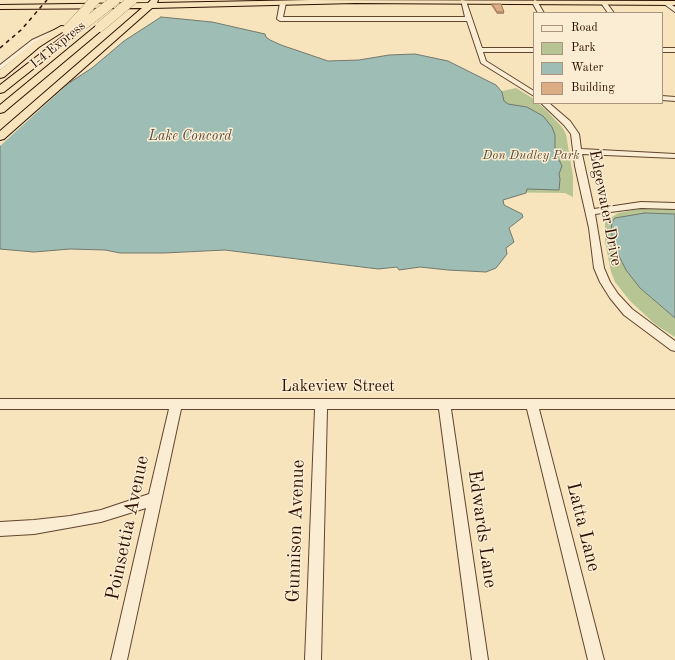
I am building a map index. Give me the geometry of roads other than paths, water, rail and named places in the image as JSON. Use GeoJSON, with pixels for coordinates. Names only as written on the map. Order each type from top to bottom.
{"type":"FeatureCollection","features":[{"type":"Feature","properties":{"kind":"highway"},"geometry":{"type":"LineString","coordinates":[[68,2],[85,0]]}},
{"type":"Feature","properties":{"kind":"highway"},"geometry":{"type":"LineString","coordinates":[[3,114],[111,28],[141,0]]}},
{"type":"Feature","properties":{"kind":"highway"},"geometry":{"type":"LineString","coordinates":[[0,2],[296,0]]}},
{"type":"Feature","properties":{"kind":"highway"},"geometry":{"type":"LineString","coordinates":[[341,0],[671,3]]}},
{"type":"Feature","properties":{"kind":"highway"},"geometry":{"type":"LineString","coordinates":[[137,18],[159,7],[180,5],[358,0]]}},
{"type":"Feature","properties":{"kind":"highway"},"geometry":{"type":"LineString","coordinates":[[155,1],[180,5]]}},
{"type":"Feature","properties":{"kind":"highway"},"geometry":{"type":"LineString","coordinates":[[1,137],[155,1]]}},
{"type":"Feature","properties":{"kind":"highway"},"geometry":{"type":"LineString","coordinates":[[0,6],[98,2]]}},
{"type":"Feature","properties":{"kind":"highway"},"geometry":{"type":"LineString","coordinates":[[0,82],[98,2]]}},
{"type":"Feature","properties":{"kind":"highway"},"geometry":{"type":"LineString","coordinates":[[123,2],[132,10],[137,18]]}},
{"type":"Feature","properties":{"kind":"highway"},"geometry":{"type":"LineString","coordinates":[[0,90],[83,25],[123,2]]}},
{"type":"Feature","properties":{"kind":"highway","name":"I-4 Express"},"geometry":{"type":"LineString","coordinates":[[3,114],[123,2]]}},
{"type":"Feature","properties":{"kind":"highway","name":"I-4 Express"},"geometry":{"type":"LineString","coordinates":[[0,101],[97,27]]}},
{"type":"Feature","properties":{"kind":"highway"},"geometry":{"type":"LineString","coordinates":[[0,75],[36,45],[64,29]]}},
{"type":"Feature","properties":{"kind":"street"},"geometry":{"type":"LineString","coordinates":[[463,2],[479,50],[486,65],[533,92]]}},
{"type":"Feature","properties":{"kind":"street"},"geometry":{"type":"LineString","coordinates":[[535,2],[540,12]]}},
{"type":"Feature","properties":{"kind":"street"},"geometry":{"type":"LineString","coordinates":[[282,3],[280,19],[468,19]]}},
{"type":"Feature","properties":{"kind":"street"},"geometry":{"type":"LineString","coordinates":[[604,3],[610,12]]}},
{"type":"Feature","properties":{"kind":"street"},"geometry":{"type":"LineString","coordinates":[[671,3],[675,10]]}},
{"type":"Feature","properties":{"kind":"street"},"geometry":{"type":"LineString","coordinates":[[0,68],[34,41],[64,29]]}},
{"type":"Feature","properties":{"kind":"street"},"geometry":{"type":"LineString","coordinates":[[479,50],[533,50]]}},
{"type":"Feature","properties":{"kind":"street"},"geometry":{"type":"LineString","coordinates":[[663,50],[675,50]]}},
{"type":"Feature","properties":{"kind":"street"},"geometry":{"type":"LineString","coordinates":[[663,98],[675,99]]}},
{"type":"Feature","properties":{"kind":"street","name":"Edgewater Drive"},"geometry":{"type":"LineString","coordinates":[[546,104],[572,129],[576,137],[578,166],[591,212],[600,268],[610,290],[618,301],[637,320],[675,347]]}},
{"type":"Feature","properties":{"kind":"street"},"geometry":{"type":"LineString","coordinates":[[577,151],[675,156]]}},
{"type":"Feature","properties":{"kind":"street"},"geometry":{"type":"LineString","coordinates":[[591,212],[641,205],[675,206]]}},
{"type":"Feature","properties":{"kind":"street","name":"Lakeview Street"},"geometry":{"type":"LineString","coordinates":[[0,404],[532,404],[674,407]]}},
{"type":"Feature","properties":{"kind":"street","name":"Poinsettia Avenue"},"geometry":{"type":"LineString","coordinates":[[119,660],[176,404]]}},
{"type":"Feature","properties":{"kind":"street","name":"Gunnison Avenue"},"geometry":{"type":"LineString","coordinates":[[313,660],[321,404]]}},
{"type":"Feature","properties":{"kind":"street","name":"Edwards Lane"},"geometry":{"type":"LineString","coordinates":[[444,404],[480,660]]}},
{"type":"Feature","properties":{"kind":"street","name":"Latta Lane"},"geometry":{"type":"LineString","coordinates":[[532,404],[596,660]]}},
{"type":"Feature","properties":{"kind":"street"},"geometry":{"type":"LineString","coordinates":[[0,529],[34,527],[101,516],[154,498]]}},
{"type":"Feature","properties":{"kind":"water","name":"Lake Concord"},"geometry":{"type":"Polygon","coordinates":[[[161,17],[212,22],[265,34],[270,40],[281,45],[328,61],[359,60],[389,55],[415,54],[448,61],[496,85],[502,92],[504,101],[508,104],[527,107],[543,116],[552,127],[555,135],[555,152],[562,166],[559,174],[559,190],[527,189],[526,193],[503,200],[504,205],[522,214],[523,217],[509,228],[514,242],[506,248],[507,254],[496,268],[486,272],[420,267],[399,270],[397,267],[378,269],[225,250],[164,253],[120,253],[105,250],[70,249],[34,252],[0,249],[0,137],[66,85],[92,68],[124,41],[161,17]]]}},
{"type":"Feature","properties":{"kind":"water"},"geometry":{"type":"Polygon","coordinates":[[[645,213],[675,214],[675,318],[640,288],[626,270],[615,248],[611,231],[612,222],[615,218],[645,213]]]}},
{"type":"Feature","properties":{"kind":"railway"},"geometry":{"type":"LineString","coordinates":[[0,48],[21,30],[47,0]]}},
{"type":"Feature","properties":{"kind":"park label","name":"Don Dudley Park"},"geometry":{"type":"Point","coordinates":[531,156]}}]}
